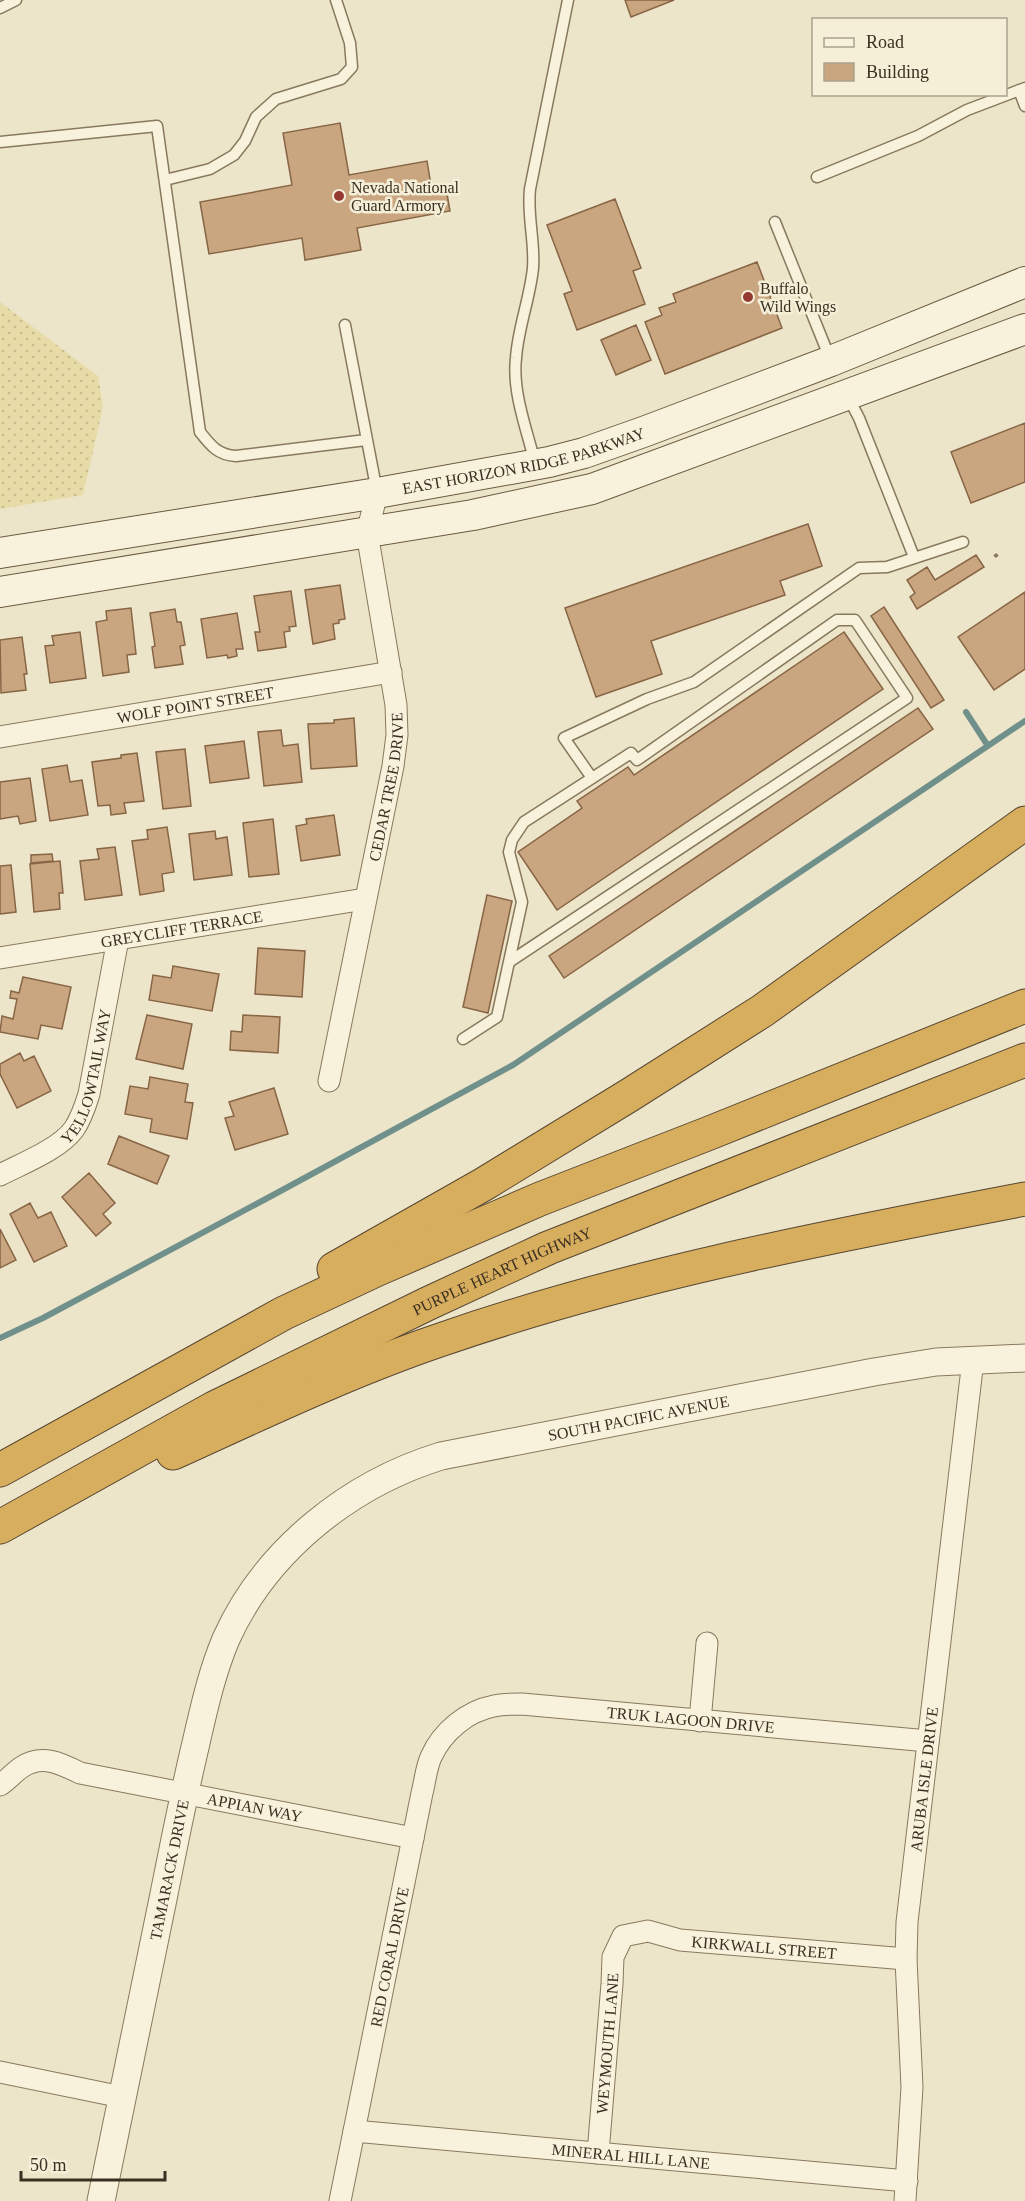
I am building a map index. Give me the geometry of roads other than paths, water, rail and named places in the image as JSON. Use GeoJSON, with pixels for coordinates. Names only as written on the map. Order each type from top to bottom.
{"type":"FeatureCollection","features":[{"type":"Feature","properties":{"kind":"highway"},"geometry":{"type":"LineString","coordinates":[[284,1313],[335,1268],[484,1184],[762,1011],[1025,823]]}},
{"type":"Feature","properties":{"kind":"highway"},"geometry":{"type":"LineString","coordinates":[[0,1470],[284,1313],[540,1199],[718,1130],[1025,1005]]}},
{"type":"Feature","properties":{"kind":"highway","name":"PURPLE HEART HIGHWAY"},"geometry":{"type":"LineString","coordinates":[[0,1527],[214,1408],[526,1258],[1025,1060]]}},
{"type":"Feature","properties":{"kind":"highway"},"geometry":{"type":"LineString","coordinates":[[0,1532],[279,1405],[439,1340],[629,1282],[1025,1198]]}},
{"type":"Feature","properties":{"kind":"main road","name":"EAST HORIZON RIDGE PARKWAY"},"geometry":{"type":"LineString","coordinates":[[0,554],[377,493],[535,465],[584,453],[831,361],[1025,282]]}},
{"type":"Feature","properties":{"kind":"main road"},"geometry":{"type":"LineString","coordinates":[[0,592],[367,533],[521,506],[592,489],[1025,329]]}},
{"type":"Feature","properties":{"kind":"main road"},"geometry":{"type":"LineString","coordinates":[[831,361],[846,394]]}},
{"type":"Feature","properties":{"kind":"street","name":"CEDAR TREE DRIVE"},"geometry":{"type":"LineString","coordinates":[[329,1081],[393,766],[397,735],[396,705],[367,533],[377,493]]}},
{"type":"Feature","properties":{"kind":"street","name":"WOLF POINT STREET"},"geometry":{"type":"LineString","coordinates":[[0,737],[391,672]]}},
{"type":"Feature","properties":{"kind":"street","name":"GREYCLIFF TERRACE"},"geometry":{"type":"LineString","coordinates":[[0,958],[365,899]]}},
{"type":"Feature","properties":{"kind":"street","name":"YELLOWTAIL WAY"},"geometry":{"type":"LineString","coordinates":[[0,1175],[53,1147],[72,1132],[82,1115],[89,1094],[118,939]]}},
{"type":"Feature","properties":{"kind":"street","name":"SOUTH PACIFIC AVENUE"},"geometry":{"type":"LineString","coordinates":[[281,1556],[324,1516],[343,1502],[393,1474],[441,1456],[874,1371],[936,1362],[1025,1358]]}},
{"type":"Feature","properties":{"kind":"street","name":"ARUBA ISLE DRIVE"},"geometry":{"type":"LineString","coordinates":[[906,2191],[912,2087],[906,1959],[907,1922],[973,1360]]}},
{"type":"Feature","properties":{"kind":"street","name":"TAMARACK DRIVE"},"geometry":{"type":"LineString","coordinates":[[101,2201],[184,1792],[214,1669],[227,1637],[243,1608],[281,1556]]}},
{"type":"Feature","properties":{"kind":"street"},"geometry":{"type":"LineString","coordinates":[[700,1720],[707,1643]]}},
{"type":"Feature","properties":{"kind":"street","name":"TRUK LAGOON DRIVE"},"geometry":{"type":"LineString","coordinates":[[458,1722],[475,1712],[494,1706],[522,1704],[928,1741]]}},
{"type":"Feature","properties":{"kind":"street","name":"RED CORAL DRIVE"},"geometry":{"type":"LineString","coordinates":[[340,2201],[431,1757],[458,1722]]}},
{"type":"Feature","properties":{"kind":"street","name":"APPIAN WAY"},"geometry":{"type":"LineString","coordinates":[[0,1785],[22,1767],[41,1759],[58,1762],[80,1773],[413,1838]]}},
{"type":"Feature","properties":{"kind":"street","name":"KIRKWALL STREET"},"geometry":{"type":"LineString","coordinates":[[623,1936],[648,1931],[680,1940],[906,1959]]}},
{"type":"Feature","properties":{"kind":"street","name":"WEYMOUTH LANE"},"geometry":{"type":"LineString","coordinates":[[598,2153],[613,1958],[623,1936]]}},
{"type":"Feature","properties":{"kind":"street"},"geometry":{"type":"LineString","coordinates":[[0,2072],[122,2097]]}},
{"type":"Feature","properties":{"kind":"street","name":"MINERAL HILL LANE"},"geometry":{"type":"LineString","coordinates":[[354,2130],[598,2153],[906,2191]]}},
{"type":"Feature","properties":{"kind":"lane"},"geometry":{"type":"LineString","coordinates":[[0,8],[16,0]]}},
{"type":"Feature","properties":{"kind":"lane"},"geometry":{"type":"LineString","coordinates":[[165,180],[210,169],[234,155],[245,141],[256,117],[276,99],[341,79],[352,67],[350,43],[336,0]]}},
{"type":"Feature","properties":{"kind":"lane"},"geometry":{"type":"LineString","coordinates":[[535,465],[516,381],[515,360],[533,268],[528,209],[530,189],[568,0]]}},
{"type":"Feature","properties":{"kind":"lane"},"geometry":{"type":"LineString","coordinates":[[1007,95],[1022,89],[1025,106]]}},
{"type":"Feature","properties":{"kind":"lane"},"geometry":{"type":"LineString","coordinates":[[817,177],[918,136],[967,110],[1004,96]]}},
{"type":"Feature","properties":{"kind":"lane"},"geometry":{"type":"LineString","coordinates":[[0,142],[157,126],[200,432],[212,448],[224,455],[236,456],[366,440]]}},
{"type":"Feature","properties":{"kind":"lane"},"geometry":{"type":"LineString","coordinates":[[775,222],[831,361]]}},
{"type":"Feature","properties":{"kind":"lane"},"geometry":{"type":"LineString","coordinates":[[345,325],[377,493]]}},
{"type":"Feature","properties":{"kind":"lane"},"geometry":{"type":"LineString","coordinates":[[846,394],[859,418],[914,557]]}},
{"type":"Feature","properties":{"kind":"lane"},"geometry":{"type":"LineString","coordinates":[[592,778],[564,738],[647,699],[694,682],[859,568],[886,567],[963,542]]}},
{"type":"Feature","properties":{"kind":"lane"},"geometry":{"type":"LineString","coordinates":[[463,1039],[497,1017],[522,902],[509,852],[512,840],[524,822],[631,753],[637,760],[837,620],[855,620],[907,698],[509,962]]}},
{"type":"Feature","properties":{"kind":"waterway"},"geometry":{"type":"LineString","coordinates":[[966,712],[988,746]]}},
{"type":"Feature","properties":{"kind":"waterway"},"geometry":{"type":"LineString","coordinates":[[0,1338],[43,1318],[513,1065],[1025,721]]}},
{"type":"Feature","properties":{"kind":"place","name":"Nevada National Guard Armory"},"geometry":{"type":"Point","coordinates":[339,196]}},
{"type":"Feature","properties":{"kind":"place","name":"Buffalo Wild Wings"},"geometry":{"type":"Point","coordinates":[748,297]}}]}
